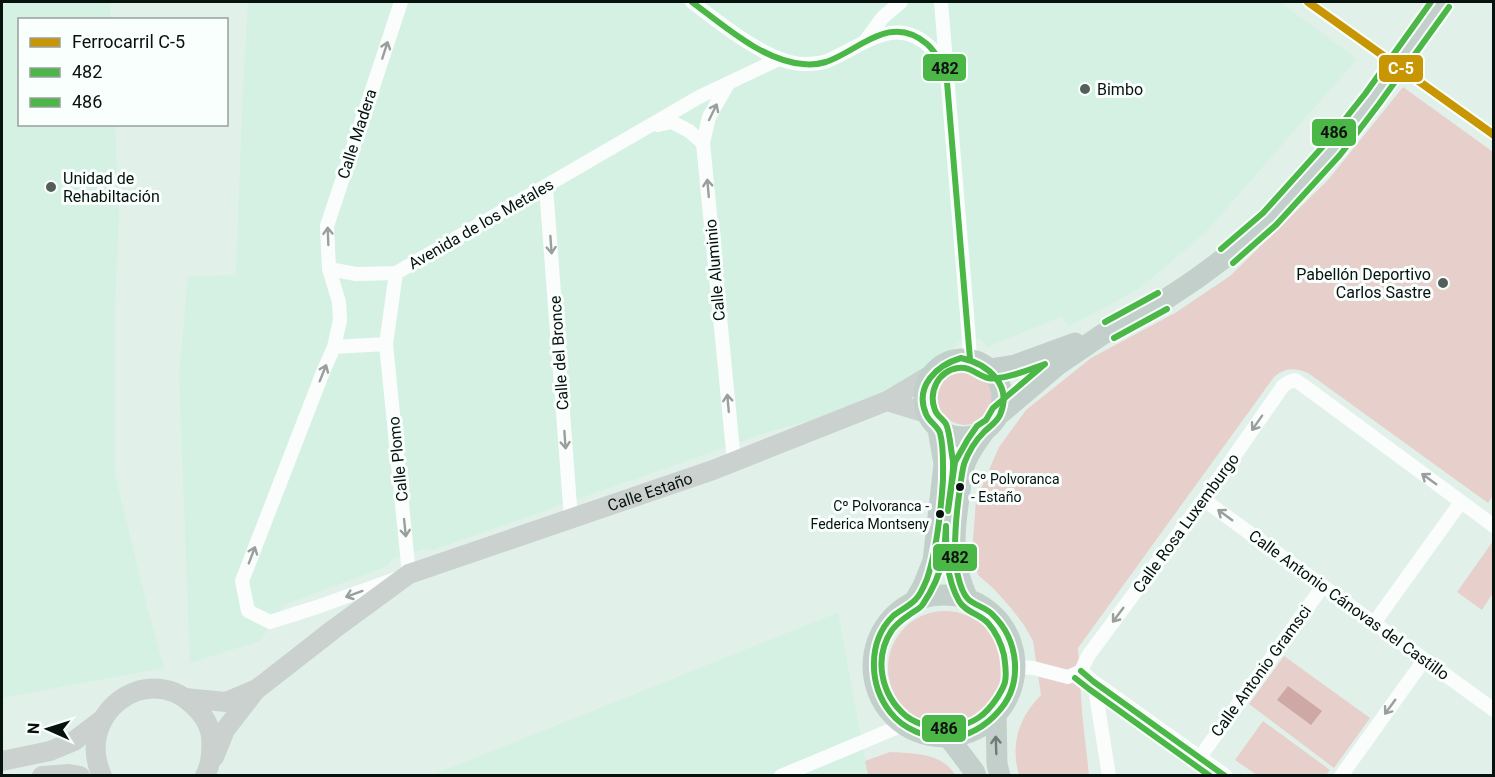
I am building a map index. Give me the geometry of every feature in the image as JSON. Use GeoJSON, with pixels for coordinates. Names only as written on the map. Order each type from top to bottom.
{"type":"FeatureCollection","features":[{"type":"Feature","properties":{"kind":"main road"},"geometry":{"type":"LineString","coordinates":[[968,599],[961,585],[955,559],[955,523],[964,464],[984,432],[993,426],[1000,414],[1059,364],[1109,330],[1163,301],[1227,256],[1277,210],[1333,149],[1442,2]]}},
{"type":"Feature","properties":{"kind":"main road"},"geometry":{"type":"LineString","coordinates":[[990,369],[1003,368],[1030,360],[1109,330]]}},
{"type":"Feature","properties":{"kind":"main road"},"geometry":{"type":"LineString","coordinates":[[915,600],[933,561],[944,464],[924,401],[924,389],[929,376],[950,360],[961,358],[981,363],[990,369],[1002,389],[1000,414]]}},
{"type":"Feature","properties":{"kind":"main road","name":"Calle Estaño"},"geometry":{"type":"LineString","coordinates":[[207,772],[225,730],[257,689],[409,574],[713,470],[887,401],[929,376]]}},
{"type":"Feature","properties":{"kind":"main road"},"geometry":{"type":"LineString","coordinates":[[887,401],[932,421],[949,435],[961,436],[984,432]]}},
{"type":"Feature","properties":{"kind":"main road"},"geometry":{"type":"LineString","coordinates":[[940,595],[968,599],[995,617],[1007,634],[1015,667],[1014,684],[996,715],[982,727],[949,738],[925,735],[903,725],[886,710],[876,690],[872,668],[875,645],[885,625],[901,609],[915,600],[940,595]]}},
{"type":"Feature","properties":{"kind":"main road","name":"Calle Estaño"},"geometry":{"type":"LineString","coordinates":[[2,761],[50,751],[74,741],[103,719],[115,704],[131,693],[149,689],[168,691],[186,698],[226,702],[257,689]]}},
{"type":"Feature","properties":{"kind":"main road"},"geometry":{"type":"LineString","coordinates":[[186,698],[200,712],[210,729],[212,749],[207,772]]}},
{"type":"Feature","properties":{"kind":"main road"},"geometry":{"type":"LineString","coordinates":[[996,715],[997,764],[1000,776]]}},
{"type":"Feature","properties":{"kind":"main road"},"geometry":{"type":"LineString","coordinates":[[102,776],[95,750],[97,734],[103,719]]}},
{"type":"Feature","properties":{"kind":"main road"},"geometry":{"type":"LineString","coordinates":[[949,738],[976,776]]}},
{"type":"Feature","properties":{"kind":"main road"},"geometry":{"type":"LineString","coordinates":[[42,776],[69,774],[80,776]]}},
{"type":"Feature","properties":{"kind":"street","name":"Calle Madera"},"geometry":{"type":"LineString","coordinates":[[334,347],[340,320],[339,302],[329,269],[327,226],[401,2]]}},
{"type":"Feature","properties":{"kind":"street"},"geometry":{"type":"LineString","coordinates":[[692,2],[734,32],[779,59],[802,64],[825,62],[879,34],[893,32],[916,37],[932,49],[946,70]]}},
{"type":"Feature","properties":{"kind":"street"},"geometry":{"type":"LineString","coordinates":[[865,41],[884,17],[901,2]]}},
{"type":"Feature","properties":{"kind":"street"},"geometry":{"type":"LineString","coordinates":[[940,2],[969,359]]}},
{"type":"Feature","properties":{"kind":"street","name":"Avenida de los Metales"},"geometry":{"type":"LineString","coordinates":[[386,344],[396,273],[699,97],[779,59]]}},
{"type":"Feature","properties":{"kind":"street","name":"Calle Aluminio"},"geometry":{"type":"LineString","coordinates":[[728,84],[709,117],[703,143],[734,461]]}},
{"type":"Feature","properties":{"kind":"street"},"geometry":{"type":"LineString","coordinates":[[651,126],[672,122],[689,131],[703,143]]}},
{"type":"Feature","properties":{"kind":"street","name":"Calle del Bronce"},"geometry":{"type":"LineString","coordinates":[[546,187],[571,519]]}},
{"type":"Feature","properties":{"kind":"street"},"geometry":{"type":"LineString","coordinates":[[329,269],[356,274],[396,273]]}},
{"type":"Feature","properties":{"kind":"street"},"geometry":{"type":"LineString","coordinates":[[334,347],[386,344]]}},
{"type":"Feature","properties":{"kind":"street","name":"Calle Plomo"},"geometry":{"type":"LineString","coordinates":[[386,344],[409,574]]}},
{"type":"Feature","properties":{"kind":"street","name":"Calle Estaño"},"geometry":{"type":"LineString","coordinates":[[334,347],[242,581],[248,611],[270,622],[409,574]]}},
{"type":"Feature","properties":{"kind":"street","name":"Calle Rosa Luxemburgo"},"geometry":{"type":"LineString","coordinates":[[1081,671],[1088,656],[1204,500],[1283,386],[1289,382],[1295,380],[1461,502]]}},
{"type":"Feature","properties":{"kind":"street","name":"Calle Antonio Cánovas del Castillo"},"geometry":{"type":"LineString","coordinates":[[1204,500],[1494,710]]}},
{"type":"Feature","properties":{"kind":"street"},"geometry":{"type":"LineString","coordinates":[[1374,623],[1461,502],[1494,526]]}},
{"type":"Feature","properties":{"kind":"street","name":"Calle Antonio Gramsci"},"geometry":{"type":"LineString","coordinates":[[1200,757],[1323,586]]}},
{"type":"Feature","properties":{"kind":"street"},"geometry":{"type":"LineString","coordinates":[[1341,776],[1424,660]]}},
{"type":"Feature","properties":{"kind":"street"},"geometry":{"type":"LineString","coordinates":[[1015,667],[1033,668],[1068,677],[1081,671],[1226,776]]}},
{"type":"Feature","properties":{"kind":"street"},"geometry":{"type":"LineString","coordinates":[[1094,682],[1109,776]]}},
{"type":"Feature","properties":{"kind":"street"},"geometry":{"type":"LineString","coordinates":[[780,776],[903,725]]}},
{"type":"Feature","properties":{"kind":"shaded area"},"geometry":{"type":"Polygon","coordinates":[[[2,2],[110,2],[111,18],[18,18],[18,126],[115,126],[119,219],[115,305],[115,474],[164,668],[2,698],[2,2]]]}},
{"type":"Feature","properties":{"kind":"shaded area"},"geometry":{"type":"Polygon","coordinates":[[[248,2],[1280,2],[1357,59],[1205,233],[1139,289],[1068,327],[1062,316],[988,347],[980,339],[958,342],[952,351],[884,400],[772,431],[433,550],[425,549],[392,559],[388,566],[284,605],[260,641],[190,663],[179,375],[188,276],[236,275],[248,2]]]}},
{"type":"Feature","properties":{"kind":"shaded area"},"geometry":{"type":"Polygon","coordinates":[[[1403,87],[1493,152],[1494,494],[1488,503],[1308,373],[1290,369],[1278,374],[1078,648],[1089,775],[1019,775],[1016,764],[1018,732],[1027,712],[1041,695],[1033,641],[1011,608],[978,575],[972,554],[976,500],[999,447],[1026,410],[1091,358],[1175,313],[1230,276],[1328,180],[1403,87]]]}},
{"type":"Feature","properties":{"kind":"shaded area"},"geometry":{"type":"Polygon","coordinates":[[[960,369],[970,369],[985,377],[991,386],[993,397],[991,408],[985,417],[970,425],[960,425],[949,420],[942,413],[937,402],[937,392],[942,381],[949,374],[960,369]]]}},
{"type":"Feature","properties":{"kind":"shaded area"},"geometry":{"type":"Polygon","coordinates":[[[1493,541],[1493,593],[1482,610],[1457,592],[1493,541]]]}},
{"type":"Feature","properties":{"kind":"shaded area"},"geometry":{"type":"Polygon","coordinates":[[[945,611],[967,615],[977,620],[993,636],[998,646],[1002,668],[998,690],[993,700],[977,716],[967,721],[945,725],[923,721],[913,716],[897,700],[892,690],[888,668],[892,646],[897,636],[913,620],[923,615],[945,611]]]}},
{"type":"Feature","properties":{"kind":"shaded area"},"geometry":{"type":"Polygon","coordinates":[[[838,612],[868,775],[429,776],[662,683],[838,612]]]}},
{"type":"Feature","properties":{"kind":"shaded area"},"geometry":{"type":"Polygon","coordinates":[[[1284,656],[1370,718],[1334,768],[1249,704],[1284,656]]]}},
{"type":"Feature","properties":{"kind":"shaded area"},"geometry":{"type":"Polygon","coordinates":[[[1288,686],[1322,711],[1311,725],[1277,700],[1288,686]]]}},
{"type":"Feature","properties":{"kind":"shaded area"},"geometry":{"type":"Polygon","coordinates":[[[1263,721],[1330,770],[1326,775],[1257,775],[1235,760],[1263,721]]]}},
{"type":"Feature","properties":{"kind":"shaded area"},"geometry":{"type":"Polygon","coordinates":[[[890,752],[935,758],[943,762],[955,775],[868,775],[865,761],[890,752]]]}},
{"type":"Feature","properties":{"kind":"rail line","name":"C-5"},"geometry":{"type":"LineString","coordinates":[[1308,2],[1494,135]]}},
{"type":"Feature","properties":{"kind":"transit line","name":"482"},"geometry":{"type":"LineString","coordinates":[[692,2],[758,49],[788,61],[809,64],[826,62],[875,37],[900,32],[913,35],[932,50],[946,70],[970,359]]}},
{"type":"Feature","properties":{"kind":"transit line","name":"486"},"geometry":{"type":"LineString","coordinates":[[1221,249],[1263,213],[1326,143],[1365,94],[1431,2]]}},
{"type":"Feature","properties":{"kind":"transit line","name":"486"},"geometry":{"type":"LineString","coordinates":[[1233,263],[1276,225],[1340,155],[1449,7]]}},
{"type":"Feature","properties":{"kind":"transit line","name":"486"},"geometry":{"type":"LineString","coordinates":[[1105,322],[1158,293]]}},
{"type":"Feature","properties":{"kind":"transit line","name":"486"},"geometry":{"type":"LineString","coordinates":[[1114,338],[1167,309]]}},
{"type":"Feature","properties":{"kind":"transit line","name":"482"},"geometry":{"type":"LineString","coordinates":[[961,358],[980,365],[996,378],[1003,394],[1003,404],[999,418],[978,439],[964,464],[956,526],[956,568],[962,589],[968,599],[992,614],[1008,636],[1013,649],[1015,676],[1006,701],[988,722],[963,735],[941,738],[916,732],[895,718],[878,689],[874,664],[875,651],[885,626],[893,616],[918,597],[930,568],[939,517],[943,456],[940,433],[926,414],[923,394],[925,386],[936,371],[961,358]]}},
{"type":"Feature","properties":{"kind":"transit line","name":"486"},"geometry":{"type":"LineString","coordinates":[[1045,364],[993,408],[986,420],[977,426],[968,439],[955,462],[948,511],[953,461],[945,422],[936,412],[933,403],[936,383],[945,373],[958,368],[966,368],[988,378],[1001,378],[1045,364]]}},
{"type":"Feature","properties":{"kind":"transit line","name":"486"},"geometry":{"type":"LineString","coordinates":[[946,526],[951,583],[962,605],[985,620],[998,638],[1004,655],[1006,672],[1003,688],[988,710],[973,721],[941,729],[916,722],[897,707],[886,687],[881,664],[886,641],[892,630],[922,606],[934,584],[943,558],[946,526]]}},
{"type":"Feature","properties":{"kind":"transit line","name":"482"},"geometry":{"type":"LineString","coordinates":[[1081,671],[1225,776]]}},
{"type":"Feature","properties":{"kind":"transit line","name":"486"},"geometry":{"type":"LineString","coordinates":[[1075,678],[1210,776]]}},
{"type":"Feature","properties":{"kind":"place","name":"Bimbo"},"geometry":{"type":"Point","coordinates":[1085,89]}},
{"type":"Feature","properties":{"kind":"place","name":"Unidad de Rehabiltación"},"geometry":{"type":"Point","coordinates":[51,187]}},
{"type":"Feature","properties":{"kind":"place","name":"Pabellón Deportivo Carlos Sastre"},"geometry":{"type":"Point","coordinates":[1443,283]}},
{"type":"Feature","properties":{"kind":"place","name":"Cº Polvoranca - Estaño"},"geometry":{"type":"Point","coordinates":[960,487]}},
{"type":"Feature","properties":{"kind":"place","name":"Cº Polvoranca - Federica Montseny"},"geometry":{"type":"Point","coordinates":[940,514]}}]}
